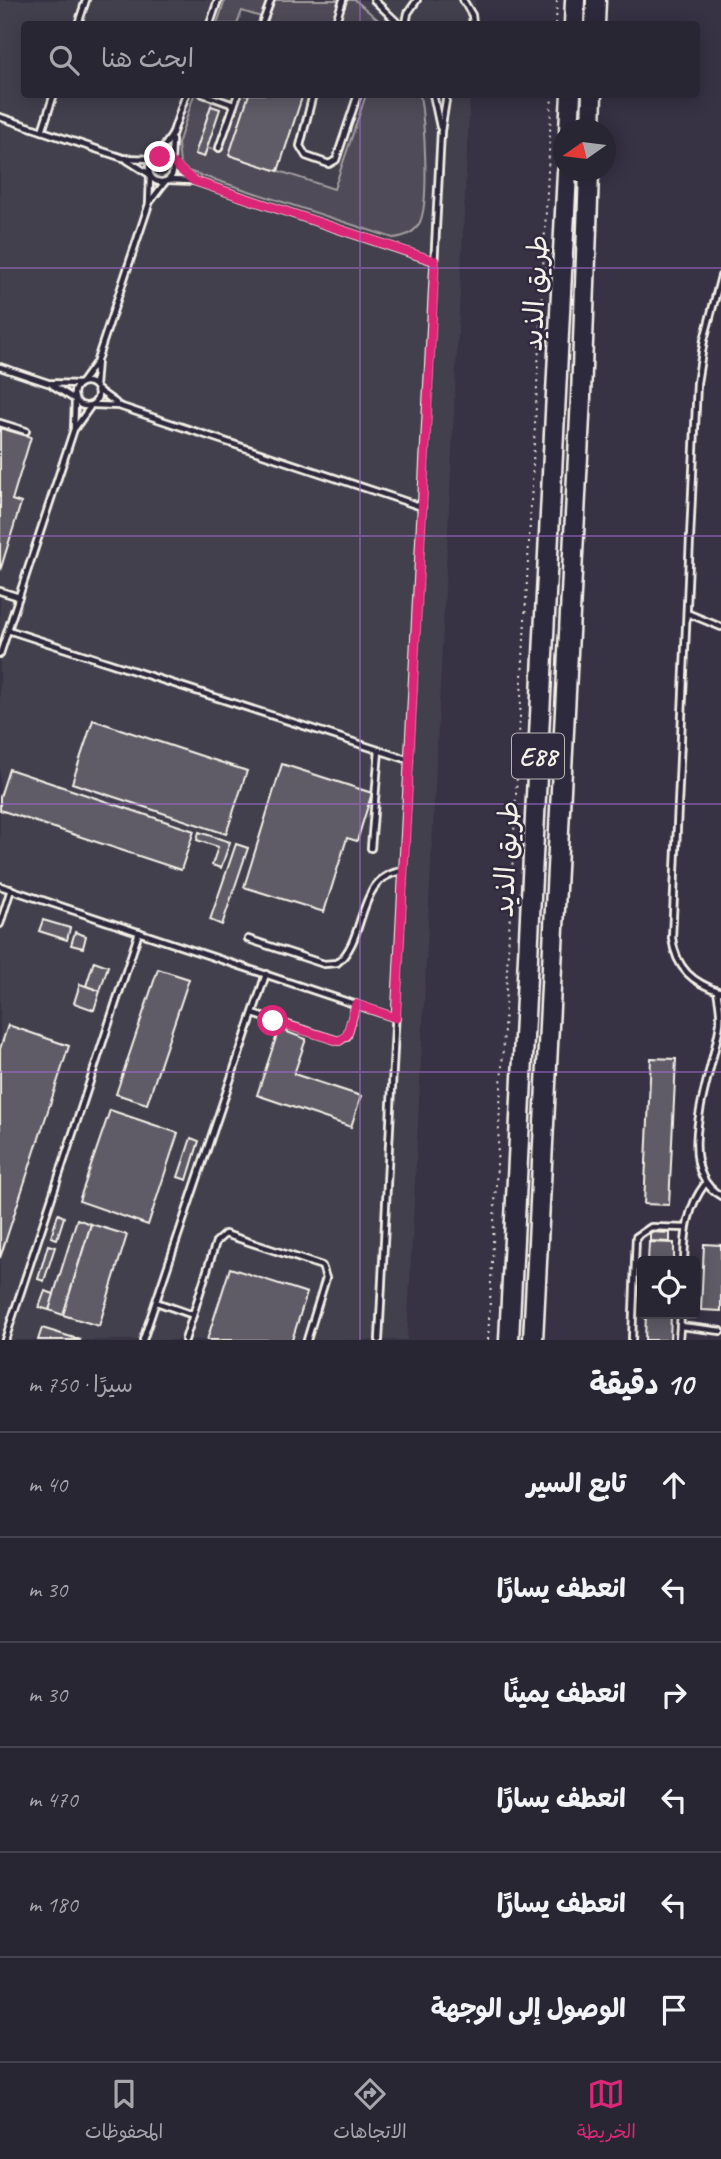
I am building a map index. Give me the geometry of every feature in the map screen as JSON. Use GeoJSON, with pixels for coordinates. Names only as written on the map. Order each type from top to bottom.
{"type":"FeatureCollection","features":[{"type":"Feature","properties":{"kind":"highway"},"geometry":{"type":"LineString","coordinates":[[574,21],[575,0]]}},
{"type":"Feature","properties":{"kind":"highway"},"geometry":{"type":"LineString","coordinates":[[595,21],[596,0]]}},
{"type":"Feature","properties":{"kind":"highway"},"geometry":{"type":"LineString","coordinates":[[570,119],[571,98]]}},
{"type":"Feature","properties":{"kind":"highway"},"geometry":{"type":"LineString","coordinates":[[591,119],[592,98]]}},
{"type":"Feature","properties":{"kind":"highway","name":"طريق الذيد"},"geometry":{"type":"LineString","coordinates":[[509,1340],[567,182]]}},
{"type":"Feature","properties":{"kind":"highway","name":"طريق الذيد"},"geometry":{"type":"LineString","coordinates":[[533,1340],[581,397],[589,182]]}},
{"type":"Feature","properties":{"kind":"lane"},"geometry":{"type":"LineString","coordinates":[[79,21],[86,0]]}},
{"type":"Feature","properties":{"kind":"lane"},"geometry":{"type":"LineString","coordinates":[[211,21],[218,0]]}},
{"type":"Feature","properties":{"kind":"lane"},"geometry":{"type":"LineString","coordinates":[[263,21],[271,0]]}},
{"type":"Feature","properties":{"kind":"lane"},"geometry":{"type":"LineString","coordinates":[[336,21],[343,0]]}},
{"type":"Feature","properties":{"kind":"lane"},"geometry":{"type":"LineString","coordinates":[[374,0],[396,21]]}},
{"type":"Feature","properties":{"kind":"lane"},"geometry":{"type":"LineString","coordinates":[[407,21],[416,0]]}},
{"type":"Feature","properties":{"kind":"lane"},"geometry":{"type":"LineString","coordinates":[[466,2],[472,21]]}},
{"type":"Feature","properties":{"kind":"lane"},"geometry":{"type":"LineString","coordinates":[[42,131],[53,98]]}},
{"type":"Feature","properties":{"kind":"lane"},"geometry":{"type":"LineString","coordinates":[[0,654],[74,429],[74,390],[97,360],[149,204],[149,166],[172,135],[185,98]]}},
{"type":"Feature","properties":{"kind":"lane"},"geometry":{"type":"LineString","coordinates":[[214,98],[234,105]]}},
{"type":"Feature","properties":{"kind":"lane"},"geometry":{"type":"LineString","coordinates":[[219,148],[237,98]]}},
{"type":"Feature","properties":{"kind":"lane"},"geometry":{"type":"LineString","coordinates":[[312,98],[300,146],[306,156],[328,164],[337,157],[357,98]]}},
{"type":"Feature","properties":{"kind":"lane"},"geometry":{"type":"LineString","coordinates":[[434,98],[441,131]]}},
{"type":"Feature","properties":{"kind":"lane"},"geometry":{"type":"LineString","coordinates":[[379,1340],[441,131],[446,98]]}},
{"type":"Feature","properties":{"kind":"lane"},"geometry":{"type":"LineString","coordinates":[[0,117],[123,158],[159,182],[194,181],[435,261]]}},
{"type":"Feature","properties":{"kind":"lane"},"geometry":{"type":"LineString","coordinates":[[149,204],[173,174],[172,135]]}},
{"type":"Feature","properties":{"kind":"lane"},"geometry":{"type":"LineString","coordinates":[[123,158],[155,159],[172,164],[194,181]]}},
{"type":"Feature","properties":{"kind":"lane"},"geometry":{"type":"LineString","coordinates":[[721,276],[698,369],[672,938],[675,954],[687,974],[699,984],[719,992],[721,1023],[704,1094],[697,1167],[705,1184],[721,1196]]}},
{"type":"Feature","properties":{"kind":"lane"},"geometry":{"type":"LineString","coordinates":[[74,429],[98,398],[97,360]]}},
{"type":"Feature","properties":{"kind":"lane"},"geometry":{"type":"LineString","coordinates":[[0,367],[48,383],[84,407],[119,406],[422,508]]}},
{"type":"Feature","properties":{"kind":"lane"},"geometry":{"type":"LineString","coordinates":[[48,383],[80,383],[97,388],[119,406]]}},
{"type":"Feature","properties":{"kind":"lane"},"geometry":{"type":"LineString","coordinates":[[0,423],[26,431]]}},
{"type":"Feature","properties":{"kind":"lane"},"geometry":{"type":"LineString","coordinates":[[0,591],[19,597]]}},
{"type":"Feature","properties":{"kind":"lane"},"geometry":{"type":"LineString","coordinates":[[687,613],[721,627]]}},
{"type":"Feature","properties":{"kind":"lane"},"geometry":{"type":"LineString","coordinates":[[8,630],[409,760]]}},
{"type":"Feature","properties":{"kind":"lane"},"geometry":{"type":"LineString","coordinates":[[371,849],[379,750]]}},
{"type":"Feature","properties":{"kind":"lane"},"geometry":{"type":"LineString","coordinates":[[248,939],[324,964],[337,963],[345,953],[374,886],[387,875],[403,871]]}},
{"type":"Feature","properties":{"kind":"lane"},"geometry":{"type":"LineString","coordinates":[[0,886],[396,1018]]}},
{"type":"Feature","properties":{"kind":"lane"},"geometry":{"type":"LineString","coordinates":[[0,924],[11,889]]}},
{"type":"Feature","properties":{"kind":"lane"},"geometry":{"type":"LineString","coordinates":[[5,1340],[139,932]]}},
{"type":"Feature","properties":{"kind":"lane"},"geometry":{"type":"LineString","coordinates":[[143,1340],[266,974]]}},
{"type":"Feature","properties":{"kind":"lane"},"geometry":{"type":"LineString","coordinates":[[253,1014],[339,1041],[347,1035],[356,1004]]}},
{"type":"Feature","properties":{"kind":"lane"},"geometry":{"type":"LineString","coordinates":[[684,1256],[686,1228],[694,1200],[705,1184]]}},
{"type":"Feature","properties":{"kind":"lane"},"geometry":{"type":"LineString","coordinates":[[632,1340],[636,1237],[651,1227],[686,1228]]}},
{"type":"Feature","properties":{"kind":"lane"},"geometry":{"type":"LineString","coordinates":[[185,1340],[216,1242],[221,1236],[229,1234],[323,1266],[326,1278],[307,1340]]}},
{"type":"Feature","properties":{"kind":"lane"},"geometry":{"type":"LineString","coordinates":[[156,1302],[193,1315]]}},
{"type":"Feature","properties":{"kind":"lane"},"geometry":{"type":"LineString","coordinates":[[679,1340],[681,1319]]}},
{"type":"Feature","properties":{"kind":"lane"},"geometry":{"type":"LineString","coordinates":[[680,1326],[721,1331]]}},
{"type":"Feature","properties":{"kind":"path"},"geometry":{"type":"LineString","coordinates":[[556,21],[557,0]]}},
{"type":"Feature","properties":{"kind":"path"},"geometry":{"type":"LineString","coordinates":[[488,1340],[552,98]]}},
{"type":"Feature","properties":{"kind":"shaded area"},"geometry":{"type":"Polygon","coordinates":[[[0,0],[475,0],[474,21],[21,21],[21,98],[470,98],[407,1340],[0,1340],[0,0]]]}},
{"type":"Feature","properties":{"kind":"shaded area"},"geometry":{"type":"Polygon","coordinates":[[[225,0],[355,0],[380,21],[260,21],[261,17],[242,11],[238,21],[218,21],[225,0]]]}},
{"type":"Feature","properties":{"kind":"shaded area"},"geometry":{"type":"Polygon","coordinates":[[[193,98],[213,98],[196,154],[204,156],[207,148],[218,151],[235,98],[248,98],[230,155],[334,189],[365,98],[420,98],[425,196],[420,222],[409,234],[393,238],[188,171],[180,164],[178,144],[193,98]]]}},
{"type":"Feature","properties":{"kind":"building"},"geometry":{"type":"Polygon","coordinates":[[[248,98],[302,98],[278,171],[229,155],[248,98]]]}},
{"type":"Feature","properties":{"kind":"building"},"geometry":{"type":"Polygon","coordinates":[[[211,106],[220,109],[204,157],[195,154],[211,106]]]}},
{"type":"Feature","properties":{"kind":"building"},"geometry":{"type":"Polygon","coordinates":[[[0,428],[31,437],[12,500],[21,503],[0,571],[0,428]]]}},
{"type":"Feature","properties":{"kind":"building"},"geometry":{"type":"Polygon","coordinates":[[[93,720],[247,771],[226,834],[72,783],[93,720]]]}},
{"type":"Feature","properties":{"kind":"building"},"geometry":{"type":"Polygon","coordinates":[[[282,764],[372,793],[357,841],[347,838],[324,912],[244,887],[282,764]]]}},
{"type":"Feature","properties":{"kind":"building"},"geometry":{"type":"Polygon","coordinates":[[[9,769],[194,831],[181,870],[0,810],[0,797],[9,769]]]}},
{"type":"Feature","properties":{"kind":"building"},"geometry":{"type":"Polygon","coordinates":[[[199,832],[230,842],[221,868],[212,865],[218,847],[197,840],[199,832]]]}},
{"type":"Feature","properties":{"kind":"building"},"geometry":{"type":"Polygon","coordinates":[[[236,844],[248,848],[222,925],[210,920],[236,844]]]}},
{"type":"Feature","properties":{"kind":"building"},"geometry":{"type":"Polygon","coordinates":[[[43,920],[70,928],[67,940],[39,931],[43,920]]]}},
{"type":"Feature","properties":{"kind":"building"},"geometry":{"type":"Polygon","coordinates":[[[75,932],[86,936],[83,948],[71,945],[75,932]]]}},
{"type":"Feature","properties":{"kind":"building"},"geometry":{"type":"Polygon","coordinates":[[[94,961],[108,966],[100,991],[86,986],[94,961]]]}},
{"type":"Feature","properties":{"kind":"building"},"geometry":{"type":"Polygon","coordinates":[[[158,969],[189,979],[147,1104],[116,1094],[158,969]]]}},
{"type":"Feature","properties":{"kind":"building"},"geometry":{"type":"Polygon","coordinates":[[[80,984],[100,991],[94,1010],[74,1003],[80,984]]]}},
{"type":"Feature","properties":{"kind":"building"},"geometry":{"type":"Polygon","coordinates":[[[8,1025],[69,1046],[0,1258],[0,1049],[8,1025]]]}},
{"type":"Feature","properties":{"kind":"building"},"geometry":{"type":"Polygon","coordinates":[[[279,1029],[306,1039],[294,1074],[361,1096],[351,1127],[257,1095],[279,1029]]]}},
{"type":"Feature","properties":{"kind":"building"},"geometry":{"type":"Polygon","coordinates":[[[651,1058],[676,1059],[669,1205],[644,1204],[651,1058]]]}},
{"type":"Feature","properties":{"kind":"building"},"geometry":{"type":"Polygon","coordinates":[[[110,1110],[178,1133],[148,1225],[79,1201],[110,1110]]]}},
{"type":"Feature","properties":{"kind":"building"},"geometry":{"type":"Polygon","coordinates":[[[191,1138],[199,1141],[187,1180],[178,1177],[191,1138]]]}},
{"type":"Feature","properties":{"kind":"building"},"geometry":{"type":"Polygon","coordinates":[[[58,1214],[64,1217],[57,1239],[51,1237],[58,1214]]]}},
{"type":"Feature","properties":{"kind":"building"},"geometry":{"type":"Polygon","coordinates":[[[77,1219],[91,1224],[63,1315],[49,1310],[77,1219]]]}},
{"type":"Feature","properties":{"kind":"building"},"geometry":{"type":"Polygon","coordinates":[[[91,1224],[127,1235],[99,1326],[63,1315],[91,1224]]]}},
{"type":"Feature","properties":{"kind":"building"},"geometry":{"type":"Polygon","coordinates":[[[650,1232],[670,1233],[670,1242],[650,1241],[650,1232]]]}},
{"type":"Feature","properties":{"kind":"building"},"geometry":{"type":"Polygon","coordinates":[[[649,1242],[674,1243],[674,1256],[648,1256],[649,1242]]]}},
{"type":"Feature","properties":{"kind":"building"},"geometry":{"type":"Polygon","coordinates":[[[704,1244],[721,1245],[721,1311],[701,1310],[704,1244]]]}},
{"type":"Feature","properties":{"kind":"building"},"geometry":{"type":"Polygon","coordinates":[[[48,1245],[55,1247],[44,1281],[38,1279],[48,1245]]]}},
{"type":"Feature","properties":{"kind":"building"},"geometry":{"type":"Polygon","coordinates":[[[230,1268],[307,1293],[292,1340],[207,1340],[230,1268]]]}},
{"type":"Feature","properties":{"kind":"building"},"geometry":{"type":"Polygon","coordinates":[[[45,1291],[54,1294],[49,1310],[39,1307],[45,1291]]]}},
{"type":"Feature","properties":{"kind":"building"},"geometry":{"type":"Polygon","coordinates":[[[646,1319],[671,1319],[670,1340],[645,1340],[646,1319]]]}},
{"type":"Feature","properties":{"kind":"building"},"geometry":{"type":"Polygon","coordinates":[[[42,1328],[81,1340],[38,1340],[42,1328]]]}},
{"type":"Feature","properties":{"kind":"route"},"geometry":{"type":"LineString","coordinates":[[160,157],[168,159],[173,166],[194,181],[435,261],[396,1018],[356,1004],[347,1035],[339,1041],[273,1021]]}}]}
